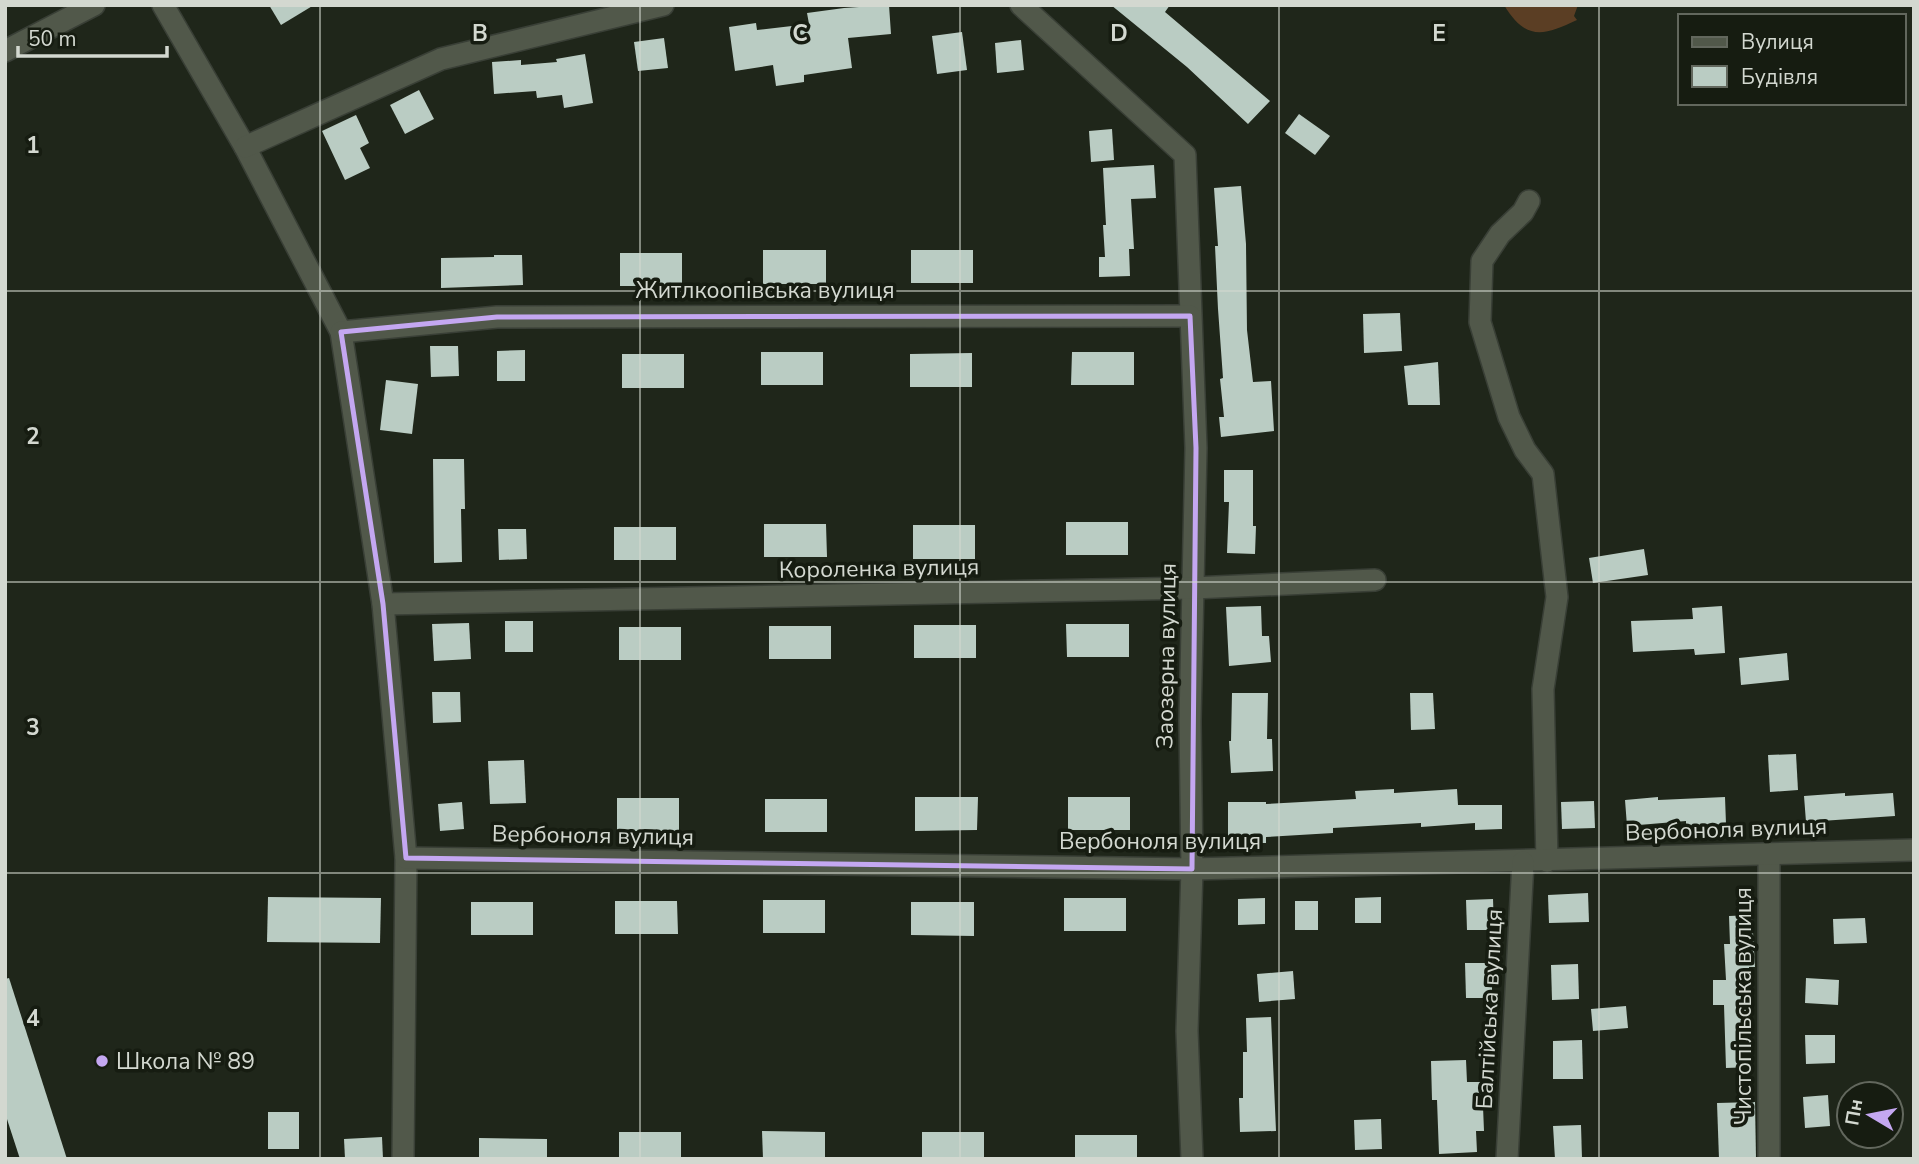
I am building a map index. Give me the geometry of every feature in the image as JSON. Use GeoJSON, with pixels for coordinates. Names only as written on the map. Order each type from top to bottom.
{"type":"FeatureCollection","features":[{"type":"Feature","properties":{"kind":"street"},"geometry":{"type":"LineString","coordinates":[[5,51],[94,5]]}},
{"type":"Feature","properties":{"kind":"street"},"geometry":{"type":"LineString","coordinates":[[163,5],[245,147],[341,332],[383,604],[406,858],[403,1159]]}},
{"type":"Feature","properties":{"kind":"street"},"geometry":{"type":"LineString","coordinates":[[245,147],[441,59],[663,5]]}},
{"type":"Feature","properties":{"kind":"street","name":"Заозерна вулиця"},"geometry":{"type":"LineString","coordinates":[[1021,5],[1185,155],[1196,448],[1190,721],[1192,869],[1187,1031],[1192,1159]]}},
{"type":"Feature","properties":{"kind":"street"},"geometry":{"type":"LineString","coordinates":[[1529,201],[1523,212],[1500,234],[1482,261],[1480,322],[1509,417],[1525,450],[1544,474],[1556,597],[1543,689],[1547,861]]}},
{"type":"Feature","properties":{"kind":"street","name":"Житлкоопівська вулиця"},"geometry":{"type":"LineString","coordinates":[[341,332],[497,317],[1190,316]]}},
{"type":"Feature","properties":{"kind":"street","name":"Короленка вулиця"},"geometry":{"type":"LineString","coordinates":[[383,604],[1194,588],[1376,580]]}},
{"type":"Feature","properties":{"kind":"street","name":"Вербоноля вулиця"},"geometry":{"type":"LineString","coordinates":[[406,858],[1192,869],[1914,850]]}},
{"type":"Feature","properties":{"kind":"street","name":"Чистопільська вулиця"},"geometry":{"type":"LineString","coordinates":[[1769,854],[1769,1159]]}},
{"type":"Feature","properties":{"kind":"street","name":"Балтійська вулиця"},"geometry":{"type":"LineString","coordinates":[[1507,1159],[1523,862]]}},
{"type":"Feature","properties":{"kind":"highlighted area"},"geometry":{"type":"Polygon","coordinates":[[[1190,316],[1196,448],[1192,869],[406,858],[383,604],[341,332],[497,317],[1190,316]]]}},
{"type":"Feature","properties":{"kind":"shaded area"},"geometry":{"type":"Polygon","coordinates":[[[1504,5],[1578,5],[1574,16],[1577,20],[1545,32],[1536,32],[1520,25],[1504,5]]]}},
{"type":"Feature","properties":{"kind":"building"},"geometry":{"type":"Polygon","coordinates":[[[269,5],[314,5],[281,25],[269,5]]]}},
{"type":"Feature","properties":{"kind":"building"},"geometry":{"type":"Polygon","coordinates":[[[889,5],[891,34],[848,38],[852,68],[804,75],[804,82],[776,86],[773,65],[735,71],[729,27],[756,23],[757,30],[809,24],[807,13],[889,5]]]}},
{"type":"Feature","properties":{"kind":"building"},"geometry":{"type":"Polygon","coordinates":[[[1111,5],[1170,5],[1165,12],[1270,101],[1248,124],[1187,67],[1111,5]]]}},
{"type":"Feature","properties":{"kind":"building"},"geometry":{"type":"Polygon","coordinates":[[[962,32],[967,70],[937,74],[932,36],[962,32]]]}},
{"type":"Feature","properties":{"kind":"building"},"geometry":{"type":"Polygon","coordinates":[[[664,38],[668,68],[638,71],[634,42],[664,38]]]}},
{"type":"Feature","properties":{"kind":"building"},"geometry":{"type":"Polygon","coordinates":[[[1021,40],[1024,70],[997,73],[995,43],[1021,40]]]}},
{"type":"Feature","properties":{"kind":"building"},"geometry":{"type":"Polygon","coordinates":[[[585,54],[593,103],[564,108],[562,95],[537,98],[536,91],[494,94],[492,62],[521,60],[521,65],[557,62],[556,59],[585,54]]]}},
{"type":"Feature","properties":{"kind":"building"},"geometry":{"type":"Polygon","coordinates":[[[419,90],[434,119],[405,134],[390,105],[419,90]]]}},
{"type":"Feature","properties":{"kind":"building"},"geometry":{"type":"Polygon","coordinates":[[[1299,114],[1330,136],[1315,155],[1285,133],[1299,114]]]}},
{"type":"Feature","properties":{"kind":"building"},"geometry":{"type":"Polygon","coordinates":[[[356,115],[369,143],[360,148],[370,168],[345,180],[322,131],[356,115]]]}},
{"type":"Feature","properties":{"kind":"building"},"geometry":{"type":"Polygon","coordinates":[[[1112,129],[1114,160],[1091,162],[1089,131],[1112,129]]]}},
{"type":"Feature","properties":{"kind":"building"},"geometry":{"type":"Polygon","coordinates":[[[1154,165],[1156,198],[1131,199],[1134,249],[1129,249],[1130,276],[1099,277],[1099,257],[1105,257],[1103,168],[1154,165]]]}},
{"type":"Feature","properties":{"kind":"building"},"geometry":{"type":"Polygon","coordinates":[[[1241,186],[1246,244],[1247,330],[1253,382],[1271,381],[1274,431],[1221,437],[1219,417],[1224,417],[1220,379],[1223,378],[1214,188],[1241,186]]]}},
{"type":"Feature","properties":{"kind":"building"},"geometry":{"type":"Polygon","coordinates":[[[763,250],[826,250],[826,284],[763,284],[763,250]]]}},
{"type":"Feature","properties":{"kind":"building"},"geometry":{"type":"Polygon","coordinates":[[[911,250],[973,250],[973,283],[911,283],[911,250]]]}},
{"type":"Feature","properties":{"kind":"building"},"geometry":{"type":"Polygon","coordinates":[[[620,253],[682,253],[682,286],[620,286],[620,253]]]}},
{"type":"Feature","properties":{"kind":"building"},"geometry":{"type":"Polygon","coordinates":[[[522,255],[523,285],[441,288],[441,258],[522,255]]]}},
{"type":"Feature","properties":{"kind":"building"},"geometry":{"type":"Polygon","coordinates":[[[1400,313],[1402,351],[1364,353],[1363,314],[1400,313]]]}},
{"type":"Feature","properties":{"kind":"building"},"geometry":{"type":"Polygon","coordinates":[[[430,346],[458,346],[459,376],[431,377],[430,346]]]}},
{"type":"Feature","properties":{"kind":"building"},"geometry":{"type":"Polygon","coordinates":[[[525,350],[525,381],[497,381],[497,351],[525,350]]]}},
{"type":"Feature","properties":{"kind":"building"},"geometry":{"type":"Polygon","coordinates":[[[761,352],[823,352],[823,385],[761,385],[761,352]]]}},
{"type":"Feature","properties":{"kind":"building"},"geometry":{"type":"Polygon","coordinates":[[[1072,352],[1134,352],[1134,385],[1071,385],[1072,352]]]}},
{"type":"Feature","properties":{"kind":"building"},"geometry":{"type":"Polygon","coordinates":[[[972,353],[972,387],[910,387],[910,354],[972,353]]]}},
{"type":"Feature","properties":{"kind":"building"},"geometry":{"type":"Polygon","coordinates":[[[622,354],[684,354],[684,388],[622,388],[622,354]]]}},
{"type":"Feature","properties":{"kind":"building"},"geometry":{"type":"Polygon","coordinates":[[[1438,362],[1440,405],[1408,405],[1404,366],[1438,362]]]}},
{"type":"Feature","properties":{"kind":"building"},"geometry":{"type":"Polygon","coordinates":[[[386,380],[418,384],[412,434],[380,430],[386,380]]]}},
{"type":"Feature","properties":{"kind":"building"},"geometry":{"type":"Polygon","coordinates":[[[433,459],[464,459],[462,562],[434,563],[433,459]]]}},
{"type":"Feature","properties":{"kind":"building"},"geometry":{"type":"Polygon","coordinates":[[[1224,470],[1253,470],[1255,554],[1227,553],[1229,502],[1224,502],[1224,470]]]}},
{"type":"Feature","properties":{"kind":"building"},"geometry":{"type":"Polygon","coordinates":[[[1066,522],[1128,522],[1128,555],[1066,555],[1066,522]]]}},
{"type":"Feature","properties":{"kind":"building"},"geometry":{"type":"Polygon","coordinates":[[[764,524],[826,524],[827,557],[764,557],[764,524]]]}},
{"type":"Feature","properties":{"kind":"building"},"geometry":{"type":"Polygon","coordinates":[[[913,525],[975,525],[975,559],[913,559],[913,525]]]}},
{"type":"Feature","properties":{"kind":"building"},"geometry":{"type":"Polygon","coordinates":[[[614,527],[676,527],[676,560],[614,560],[614,527]]]}},
{"type":"Feature","properties":{"kind":"building"},"geometry":{"type":"Polygon","coordinates":[[[498,529],[526,529],[527,559],[499,560],[498,529]]]}},
{"type":"Feature","properties":{"kind":"building"},"geometry":{"type":"Polygon","coordinates":[[[1644,549],[1648,575],[1593,583],[1589,558],[1644,549]]]}},
{"type":"Feature","properties":{"kind":"building"},"geometry":{"type":"Polygon","coordinates":[[[1261,606],[1262,636],[1269,636],[1271,662],[1229,666],[1226,607],[1261,606]]]}},
{"type":"Feature","properties":{"kind":"building"},"geometry":{"type":"Polygon","coordinates":[[[1722,606],[1725,653],[1695,655],[1694,649],[1633,652],[1631,621],[1693,619],[1692,608],[1722,606]]]}},
{"type":"Feature","properties":{"kind":"building"},"geometry":{"type":"Polygon","coordinates":[[[505,621],[533,621],[533,652],[505,652],[505,621]]]}},
{"type":"Feature","properties":{"kind":"building"},"geometry":{"type":"Polygon","coordinates":[[[469,623],[471,659],[434,661],[432,624],[469,623]]]}},
{"type":"Feature","properties":{"kind":"building"},"geometry":{"type":"Polygon","coordinates":[[[1066,624],[1129,624],[1129,657],[1067,657],[1066,624]]]}},
{"type":"Feature","properties":{"kind":"building"},"geometry":{"type":"Polygon","coordinates":[[[914,625],[976,625],[976,658],[914,658],[914,625]]]}},
{"type":"Feature","properties":{"kind":"building"},"geometry":{"type":"Polygon","coordinates":[[[769,626],[831,626],[831,659],[769,659],[769,626]]]}},
{"type":"Feature","properties":{"kind":"building"},"geometry":{"type":"Polygon","coordinates":[[[619,627],[681,627],[681,660],[619,660],[619,627]]]}},
{"type":"Feature","properties":{"kind":"building"},"geometry":{"type":"Polygon","coordinates":[[[1787,653],[1789,680],[1741,685],[1739,658],[1787,653]]]}},
{"type":"Feature","properties":{"kind":"building"},"geometry":{"type":"Polygon","coordinates":[[[432,692],[460,692],[461,722],[433,723],[432,692]]]}},
{"type":"Feature","properties":{"kind":"building"},"geometry":{"type":"Polygon","coordinates":[[[1232,693],[1268,693],[1267,739],[1272,739],[1273,771],[1231,773],[1229,741],[1232,693]]]}},
{"type":"Feature","properties":{"kind":"building"},"geometry":{"type":"Polygon","coordinates":[[[1410,693],[1433,693],[1435,729],[1411,730],[1410,693]]]}},
{"type":"Feature","properties":{"kind":"building"},"geometry":{"type":"Polygon","coordinates":[[[1796,754],[1798,790],[1770,792],[1768,755],[1796,754]]]}},
{"type":"Feature","properties":{"kind":"building"},"geometry":{"type":"Polygon","coordinates":[[[524,760],[526,803],[490,804],[488,761],[524,760]]]}},
{"type":"Feature","properties":{"kind":"building"},"geometry":{"type":"Polygon","coordinates":[[[1394,789],[1394,793],[1457,789],[1458,805],[1502,805],[1502,829],[1475,830],[1475,823],[1421,827],[1421,823],[1333,828],[1333,833],[1266,837],[1266,843],[1228,843],[1228,802],[1266,804],[1356,799],[1355,791],[1394,789]]]}},
{"type":"Feature","properties":{"kind":"building"},"geometry":{"type":"Polygon","coordinates":[[[1845,793],[1845,796],[1893,793],[1895,816],[1806,822],[1804,796],[1845,793]]]}},
{"type":"Feature","properties":{"kind":"building"},"geometry":{"type":"Polygon","coordinates":[[[915,797],[978,797],[977,830],[915,831],[915,797]]]}},
{"type":"Feature","properties":{"kind":"building"},"geometry":{"type":"Polygon","coordinates":[[[1068,797],[1130,797],[1130,830],[1068,830],[1068,797]]]}},
{"type":"Feature","properties":{"kind":"building"},"geometry":{"type":"Polygon","coordinates":[[[1658,797],[1658,800],[1725,797],[1726,824],[1686,826],[1686,821],[1627,826],[1625,800],[1658,797]]]}},
{"type":"Feature","properties":{"kind":"building"},"geometry":{"type":"Polygon","coordinates":[[[617,798],[679,798],[679,831],[617,831],[617,798]]]}},
{"type":"Feature","properties":{"kind":"building"},"geometry":{"type":"Polygon","coordinates":[[[765,799],[827,799],[827,832],[765,832],[765,799]]]}},
{"type":"Feature","properties":{"kind":"building"},"geometry":{"type":"Polygon","coordinates":[[[1594,801],[1595,828],[1562,829],[1561,802],[1594,801]]]}},
{"type":"Feature","properties":{"kind":"building"},"geometry":{"type":"Polygon","coordinates":[[[462,802],[464,829],[440,831],[438,804],[462,802]]]}},
{"type":"Feature","properties":{"kind":"building"},"geometry":{"type":"Polygon","coordinates":[[[1588,893],[1589,922],[1549,923],[1548,895],[1588,893]]]}},
{"type":"Feature","properties":{"kind":"building"},"geometry":{"type":"Polygon","coordinates":[[[268,897],[381,898],[380,943],[267,942],[268,897]]]}},
{"type":"Feature","properties":{"kind":"building"},"geometry":{"type":"Polygon","coordinates":[[[1381,897],[1381,923],[1355,923],[1355,898],[1381,897]]]}},
{"type":"Feature","properties":{"kind":"building"},"geometry":{"type":"Polygon","coordinates":[[[1064,898],[1126,898],[1126,931],[1064,931],[1064,898]]]}},
{"type":"Feature","properties":{"kind":"building"},"geometry":{"type":"Polygon","coordinates":[[[1265,898],[1265,924],[1238,925],[1238,899],[1265,898]]]}},
{"type":"Feature","properties":{"kind":"building"},"geometry":{"type":"Polygon","coordinates":[[[1493,899],[1494,930],[1467,930],[1466,900],[1493,899]]]}},
{"type":"Feature","properties":{"kind":"building"},"geometry":{"type":"Polygon","coordinates":[[[763,900],[825,900],[825,933],[763,933],[763,900]]]}},
{"type":"Feature","properties":{"kind":"building"},"geometry":{"type":"Polygon","coordinates":[[[615,901],[677,901],[678,934],[615,934],[615,901]]]}},
{"type":"Feature","properties":{"kind":"building"},"geometry":{"type":"Polygon","coordinates":[[[1295,901],[1318,901],[1318,930],[1295,930],[1295,901]]]}},
{"type":"Feature","properties":{"kind":"building"},"geometry":{"type":"Polygon","coordinates":[[[471,902],[533,902],[533,935],[471,935],[471,902]]]}},
{"type":"Feature","properties":{"kind":"building"},"geometry":{"type":"Polygon","coordinates":[[[911,902],[974,902],[974,936],[911,935],[911,902]]]}},
{"type":"Feature","properties":{"kind":"building"},"geometry":{"type":"Polygon","coordinates":[[[1752,915],[1755,967],[1749,967],[1752,1067],[1726,1068],[1724,1005],[1713,1005],[1713,980],[1726,980],[1724,944],[1730,944],[1729,916],[1752,915]]]}},
{"type":"Feature","properties":{"kind":"building"},"geometry":{"type":"Polygon","coordinates":[[[1865,918],[1867,943],[1834,944],[1833,919],[1865,918]]]}},
{"type":"Feature","properties":{"kind":"building"},"geometry":{"type":"Polygon","coordinates":[[[1465,963],[1492,963],[1492,998],[1466,998],[1465,963]]]}},
{"type":"Feature","properties":{"kind":"building"},"geometry":{"type":"Polygon","coordinates":[[[1578,964],[1579,999],[1552,1000],[1551,965],[1578,964]]]}},
{"type":"Feature","properties":{"kind":"building"},"geometry":{"type":"Polygon","coordinates":[[[1293,971],[1295,999],[1259,1002],[1257,974],[1293,971]]]}},
{"type":"Feature","properties":{"kind":"building"},"geometry":{"type":"Polygon","coordinates":[[[9,978],[67,1159],[20,1159],[5,1113],[5,979],[9,978]]]}},
{"type":"Feature","properties":{"kind":"building"},"geometry":{"type":"Polygon","coordinates":[[[1806,978],[1839,980],[1838,1005],[1805,1003],[1806,978]]]}},
{"type":"Feature","properties":{"kind":"building"},"geometry":{"type":"Polygon","coordinates":[[[1626,1006],[1628,1028],[1593,1031],[1591,1009],[1626,1006]]]}},
{"type":"Feature","properties":{"kind":"building"},"geometry":{"type":"Polygon","coordinates":[[[1271,1017],[1276,1131],[1240,1132],[1239,1098],[1243,1098],[1243,1052],[1247,1052],[1246,1018],[1271,1017]]]}},
{"type":"Feature","properties":{"kind":"building"},"geometry":{"type":"Polygon","coordinates":[[[1805,1035],[1835,1035],[1835,1063],[1806,1064],[1805,1035]]]}},
{"type":"Feature","properties":{"kind":"building"},"geometry":{"type":"Polygon","coordinates":[[[1582,1040],[1583,1079],[1553,1079],[1553,1041],[1582,1040]]]}},
{"type":"Feature","properties":{"kind":"building"},"geometry":{"type":"Polygon","coordinates":[[[1466,1060],[1467,1082],[1482,1082],[1484,1131],[1476,1131],[1477,1152],[1439,1154],[1437,1100],[1432,1100],[1431,1061],[1466,1060]]]}},
{"type":"Feature","properties":{"kind":"building"},"geometry":{"type":"Polygon","coordinates":[[[1828,1095],[1830,1126],[1805,1128],[1803,1097],[1828,1095]]]}},
{"type":"Feature","properties":{"kind":"building"},"geometry":{"type":"Polygon","coordinates":[[[1755,1102],[1756,1159],[1719,1159],[1717,1103],[1755,1102]]]}},
{"type":"Feature","properties":{"kind":"building"},"geometry":{"type":"Polygon","coordinates":[[[268,1112],[299,1112],[299,1149],[268,1149],[268,1112]]]}},
{"type":"Feature","properties":{"kind":"building"},"geometry":{"type":"Polygon","coordinates":[[[1381,1119],[1382,1149],[1355,1150],[1354,1120],[1381,1119]]]}},
{"type":"Feature","properties":{"kind":"building"},"geometry":{"type":"Polygon","coordinates":[[[1581,1125],[1582,1159],[1555,1159],[1553,1126],[1581,1125]]]}},
{"type":"Feature","properties":{"kind":"building"},"geometry":{"type":"Polygon","coordinates":[[[762,1131],[825,1132],[825,1159],[763,1159],[762,1131]]]}},
{"type":"Feature","properties":{"kind":"building"},"geometry":{"type":"Polygon","coordinates":[[[619,1132],[681,1132],[681,1159],[619,1159],[619,1132]]]}},
{"type":"Feature","properties":{"kind":"building"},"geometry":{"type":"Polygon","coordinates":[[[922,1132],[984,1132],[984,1159],[922,1159],[922,1132]]]}},
{"type":"Feature","properties":{"kind":"building"},"geometry":{"type":"Polygon","coordinates":[[[1075,1135],[1137,1135],[1137,1159],[1075,1159],[1075,1135]]]}},
{"type":"Feature","properties":{"kind":"building"},"geometry":{"type":"Polygon","coordinates":[[[382,1137],[383,1159],[345,1159],[344,1139],[382,1137]]]}},
{"type":"Feature","properties":{"kind":"building"},"geometry":{"type":"Polygon","coordinates":[[[479,1138],[547,1139],[547,1159],[479,1159],[479,1138]]]}},
{"type":"Feature","properties":{"kind":"place","name":"Школа № 89"},"geometry":{"type":"Point","coordinates":[102,1061]}}]}
